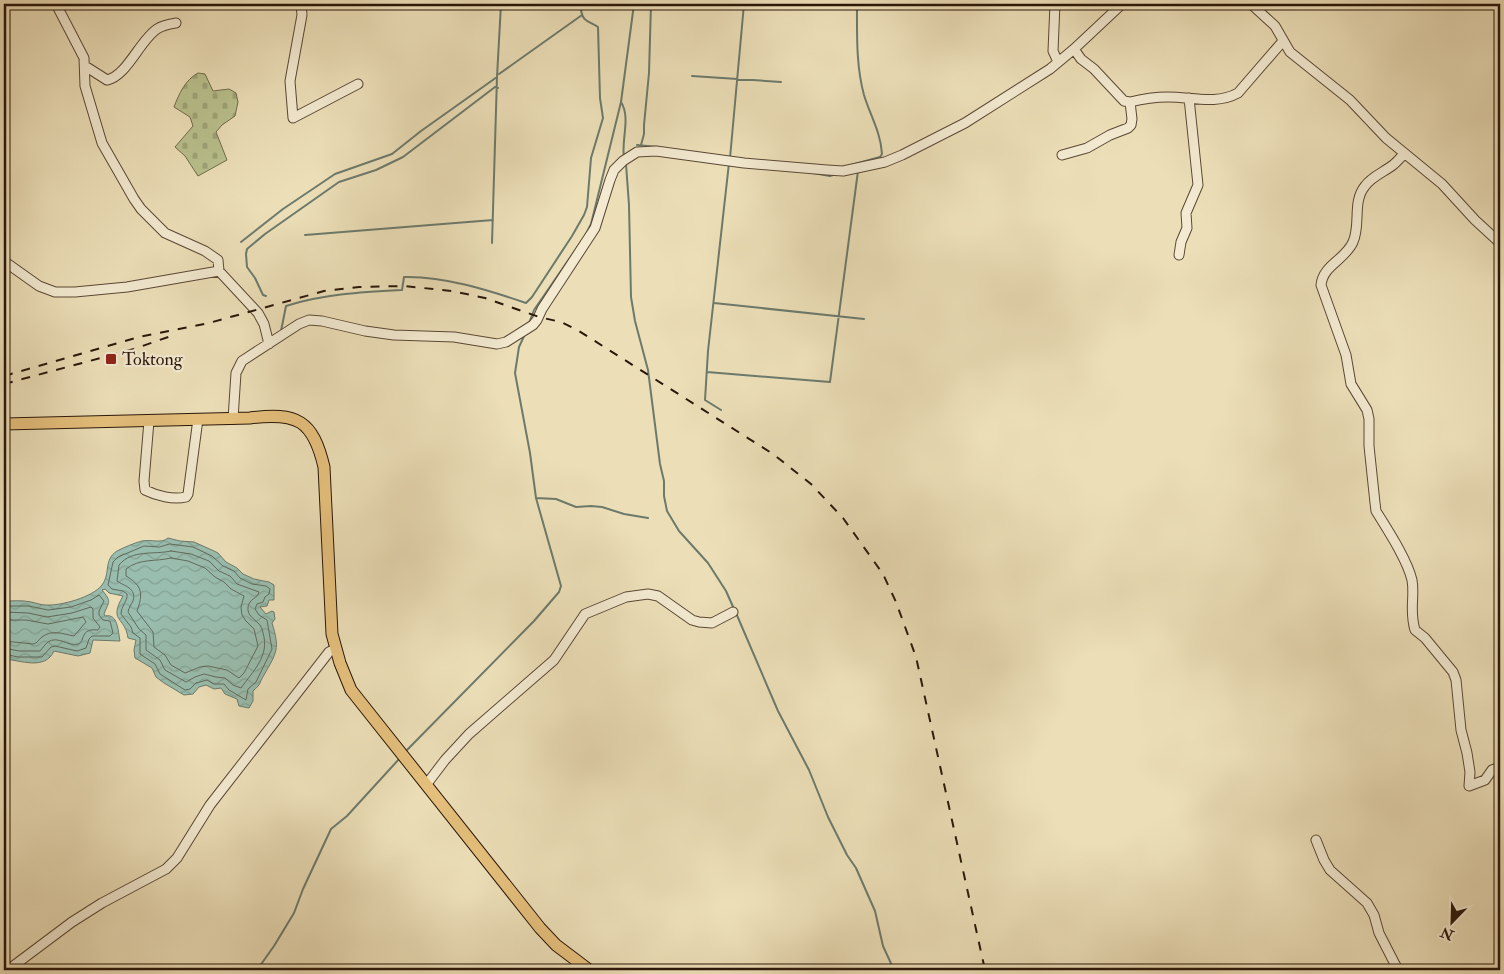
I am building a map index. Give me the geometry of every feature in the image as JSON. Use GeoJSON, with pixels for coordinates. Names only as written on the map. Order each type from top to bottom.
{"type":"FeatureCollection","features":[{"type":"Feature","properties":{"kind":"main road"},"geometry":{"type":"LineString","coordinates":[[4,424],[198,420],[267,416],[288,416],[302,423],[317,443],[324,467],[332,634],[344,676],[352,690],[426,786],[540,928],[556,946],[589,970]]}},
{"type":"Feature","properties":{"kind":"street"},"geometry":{"type":"LineString","coordinates":[[56,4],[84,58],[85,86],[102,143],[141,209],[165,233],[214,256],[218,260],[219,271],[258,313],[264,324],[269,344]]}},
{"type":"Feature","properties":{"kind":"street"},"geometry":{"type":"LineString","coordinates":[[301,4],[302,15],[290,81],[293,118],[358,84]]}},
{"type":"Feature","properties":{"kind":"street"},"geometry":{"type":"LineString","coordinates":[[1055,4],[1053,51],[1058,62]]}},
{"type":"Feature","properties":{"kind":"street"},"geometry":{"type":"LineString","coordinates":[[233,418],[236,373],[242,360],[299,324],[309,320],[394,335],[454,337],[497,344],[506,342],[537,320],[542,309],[595,228],[614,170],[623,161],[637,152],[656,151],[744,163],[827,170],[843,170],[885,162],[965,123],[1058,62],[1122,4]]}},
{"type":"Feature","properties":{"kind":"street"},"geometry":{"type":"LineString","coordinates":[[1250,4],[1275,26],[1290,52],[1350,100],[1404,154],[1442,184],[1475,220],[1500,243]]}},
{"type":"Feature","properties":{"kind":"street"},"geometry":{"type":"LineString","coordinates":[[84,66],[106,80],[111,79],[121,71],[156,29],[176,23]]}},
{"type":"Feature","properties":{"kind":"street"},"geometry":{"type":"LineString","coordinates":[[1074,49],[1081,59],[1094,69],[1124,101],[1130,102],[1168,97],[1220,99],[1238,93],[1283,41]]}},
{"type":"Feature","properties":{"kind":"street"},"geometry":{"type":"LineString","coordinates":[[1179,254],[1186,228],[1186,212],[1198,185],[1189,98]]}},
{"type":"Feature","properties":{"kind":"street"},"geometry":{"type":"LineString","coordinates":[[1062,155],[1087,148],[1110,135],[1128,128],[1131,125],[1132,119],[1130,102]]}},
{"type":"Feature","properties":{"kind":"street"},"geometry":{"type":"LineString","coordinates":[[1404,154],[1394,164],[1368,182],[1360,193],[1357,226],[1353,242],[1345,255],[1326,270],[1321,280],[1321,285],[1346,355],[1351,384],[1369,419],[1369,446],[1376,511],[1409,570],[1413,588],[1411,609],[1414,630],[1426,638],[1453,672],[1456,680],[1461,730],[1470,772],[1469,786],[1485,780],[1492,770],[1500,767]]}},
{"type":"Feature","properties":{"kind":"street"},"geometry":{"type":"LineString","coordinates":[[4,263],[39,286],[55,292],[127,287],[219,271]]}},
{"type":"Feature","properties":{"kind":"street"},"geometry":{"type":"LineString","coordinates":[[149,421],[144,481],[145,490],[154,494],[179,499],[186,497],[188,494],[198,420]]}},
{"type":"Feature","properties":{"kind":"street"},"geometry":{"type":"LineString","coordinates":[[426,786],[445,760],[469,734],[554,660],[585,614],[597,611],[617,600],[638,594],[658,596],[692,620],[699,622],[712,623],[733,612]]}},
{"type":"Feature","properties":{"kind":"street"},"geometry":{"type":"LineString","coordinates":[[8,970],[72,922],[102,903],[166,869],[178,858],[210,805],[328,652],[335,649]]}},
{"type":"Feature","properties":{"kind":"street"},"geometry":{"type":"LineString","coordinates":[[1316,840],[1330,870],[1367,903],[1374,915],[1379,933],[1398,970]]}},
{"type":"Feature","properties":{"kind":"green space"},"geometry":{"type":"Polygon","coordinates":[[[198,73],[205,74],[213,91],[229,89],[236,93],[238,102],[235,116],[216,132],[227,160],[198,176],[185,156],[175,147],[193,126],[190,117],[174,107],[186,83],[198,73]]]}},
{"type":"Feature","properties":{"kind":"water"},"geometry":{"type":"Polygon","coordinates":[[[168,538],[194,542],[218,553],[226,562],[243,574],[274,585],[274,600],[269,600],[267,606],[260,607],[266,614],[274,612],[275,619],[272,623],[276,639],[276,650],[260,684],[253,691],[253,701],[249,708],[239,706],[237,699],[225,694],[221,688],[214,689],[206,685],[199,687],[193,694],[184,695],[156,677],[152,668],[135,658],[136,640],[128,638],[124,626],[117,615],[117,610],[123,596],[109,593],[105,589],[102,590],[109,602],[104,614],[105,616],[113,617],[115,620],[120,641],[93,640],[90,653],[78,656],[54,651],[45,661],[38,663],[4,659],[4,601],[24,601],[52,605],[84,597],[102,585],[110,558],[117,551],[142,541],[162,541],[168,538]]]}},
{"type":"Feature","properties":{"kind":"waterway"},"geometry":{"type":"LineString","coordinates":[[241,242],[283,209],[335,174],[392,154],[497,77],[501,4]]}},
{"type":"Feature","properties":{"kind":"waterway"},"geometry":{"type":"LineString","coordinates":[[281,331],[286,306],[329,296],[402,290],[404,277],[450,281],[526,303],[532,297],[572,236],[587,207],[591,158],[603,118],[600,98],[598,27],[583,17],[581,10],[587,4]]}},
{"type":"Feature","properties":{"kind":"waterway"},"geometry":{"type":"LineString","coordinates":[[624,157],[626,122],[621,102],[634,4]]}},
{"type":"Feature","properties":{"kind":"waterway"},"geometry":{"type":"LineString","coordinates":[[641,145],[644,134],[649,73],[651,4]]}},
{"type":"Feature","properties":{"kind":"waterway"},"geometry":{"type":"LineString","coordinates":[[730,158],[744,4]]}},
{"type":"Feature","properties":{"kind":"waterway"},"geometry":{"type":"LineString","coordinates":[[851,165],[880,157],[882,154],[877,131],[861,84],[857,4]]}},
{"type":"Feature","properties":{"kind":"waterway"},"geometry":{"type":"LineString","coordinates":[[499,74],[582,15]]}},
{"type":"Feature","properties":{"kind":"waterway"},"geometry":{"type":"LineString","coordinates":[[692,76],[781,82]]}},
{"type":"Feature","properties":{"kind":"waterway"},"geometry":{"type":"LineString","coordinates":[[492,243],[497,77]]}},
{"type":"Feature","properties":{"kind":"waterway"},"geometry":{"type":"LineString","coordinates":[[266,296],[263,295],[247,267],[247,249],[265,234],[339,182],[376,170],[403,157],[495,87],[498,88]]}},
{"type":"Feature","properties":{"kind":"waterway"},"geometry":{"type":"LineString","coordinates":[[529,323],[534,310],[585,236],[591,224],[621,102]]}},
{"type":"Feature","properties":{"kind":"waterway"},"geometry":{"type":"LineString","coordinates":[[637,145],[658,147]]}},
{"type":"Feature","properties":{"kind":"waterway"},"geometry":{"type":"LineString","coordinates":[[721,410],[705,400],[708,351],[729,163]]}},
{"type":"Feature","properties":{"kind":"waterway"},"geometry":{"type":"LineString","coordinates":[[626,164],[631,297],[635,321],[648,370],[667,511],[679,531],[708,563],[726,591],[734,609]]}},
{"type":"Feature","properties":{"kind":"waterway"},"geometry":{"type":"LineString","coordinates":[[707,372],[830,382],[858,171]]}},
{"type":"Feature","properties":{"kind":"waterway"},"geometry":{"type":"LineString","coordinates":[[813,173],[830,176],[836,174]]}},
{"type":"Feature","properties":{"kind":"waterway"},"geometry":{"type":"LineString","coordinates":[[305,235],[493,220]]}},
{"type":"Feature","properties":{"kind":"waterway"},"geometry":{"type":"LineString","coordinates":[[714,303],[864,319]]}},
{"type":"Feature","properties":{"kind":"waterway"},"geometry":{"type":"LineString","coordinates":[[406,751],[534,621],[559,592],[561,586],[536,498],[530,453],[515,373],[519,347],[525,334]]}},
{"type":"Feature","properties":{"kind":"waterway"},"geometry":{"type":"LineString","coordinates":[[536,498],[556,499],[576,507],[602,507],[624,514],[648,518]]}},
{"type":"Feature","properties":{"kind":"waterway"},"geometry":{"type":"LineString","coordinates":[[736,613],[778,711],[809,770],[828,817],[847,855],[856,868],[875,911],[883,946],[894,970]]}},
{"type":"Feature","properties":{"kind":"waterway"},"geometry":{"type":"LineString","coordinates":[[257,970],[294,913],[331,829],[347,816],[400,758]]}},
{"type":"Feature","properties":{"kind":"railway"},"geometry":{"type":"LineString","coordinates":[[4,376],[139,337],[209,323],[324,291],[359,287],[404,286],[452,291],[485,298],[539,317],[561,322],[579,331],[773,454],[811,484],[843,518],[883,574],[896,602],[916,657],[985,970]]}},
{"type":"Feature","properties":{"kind":"railway"},"geometry":{"type":"LineString","coordinates":[[4,384],[134,349],[171,336]]}},
{"type":"Feature","properties":{"kind":"place","name":"Toktong"},"geometry":{"type":"Point","coordinates":[111,359]}}]}
